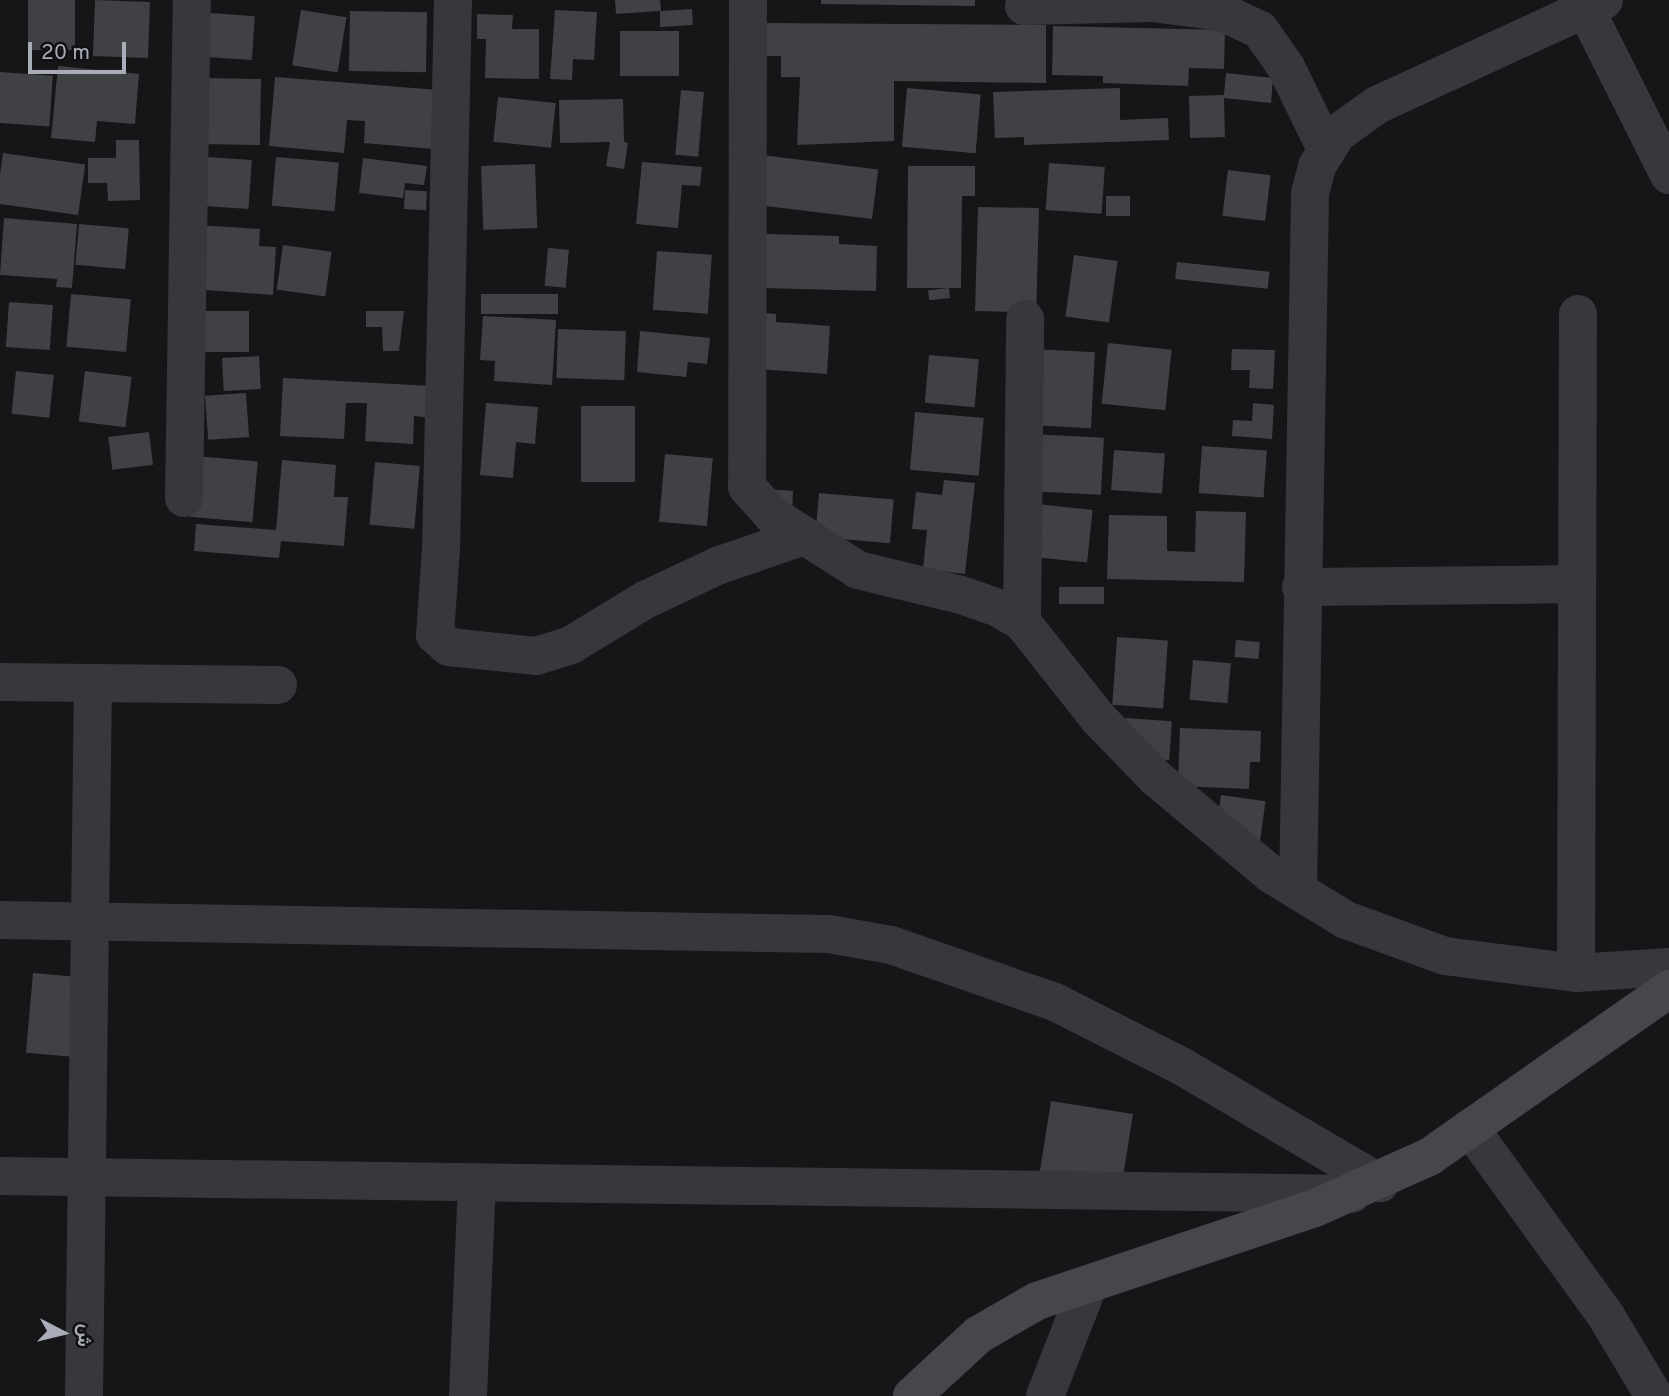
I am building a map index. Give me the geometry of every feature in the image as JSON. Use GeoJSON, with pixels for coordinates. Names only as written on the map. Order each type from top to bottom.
{"type":"FeatureCollection","features":[{"type":"Feature","properties":{"kind":"street"},"geometry":{"type":"LineString","coordinates":[[184,498],[192,0]]}},
{"type":"Feature","properties":{"kind":"street"},"geometry":{"type":"LineString","coordinates":[[453,0],[435,635],[449,647],[536,656],[571,645],[645,600],[717,566],[804,536]]}},
{"type":"Feature","properties":{"kind":"street"},"geometry":{"type":"LineString","coordinates":[[748,0],[747,487],[772,515],[858,570],[961,595],[1021,622],[1099,719],[1156,778],[1298,890],[1346,920],[1445,956],[1576,973],[1669,967]]}},
{"type":"Feature","properties":{"kind":"street"},"geometry":{"type":"LineString","coordinates":[[1298,890],[1301,587],[1310,193],[1327,151],[1338,133],[1377,105],[1590,2],[1669,175]]}},
{"type":"Feature","properties":{"kind":"street"},"geometry":{"type":"LineString","coordinates":[[1024,6],[1152,3],[1222,12],[1260,30],[1286,67],[1327,151]]}},
{"type":"Feature","properties":{"kind":"street"},"geometry":{"type":"LineString","coordinates":[[1576,973],[1577,314]]}},
{"type":"Feature","properties":{"kind":"street"},"geometry":{"type":"LineString","coordinates":[[1021,622],[1025,319]]}},
{"type":"Feature","properties":{"kind":"street"},"geometry":{"type":"LineString","coordinates":[[1301,587],[1577,584]]}},
{"type":"Feature","properties":{"kind":"street"},"geometry":{"type":"LineString","coordinates":[[0,682],[278,685]]}},
{"type":"Feature","properties":{"kind":"street"},"geometry":{"type":"LineString","coordinates":[[84,1396],[93,683]]}},
{"type":"Feature","properties":{"kind":"street"},"geometry":{"type":"LineString","coordinates":[[0,920],[829,934],[891,945],[1055,1002],[1183,1067],[1366,1188]]}},
{"type":"Feature","properties":{"kind":"street"},"geometry":{"type":"LineString","coordinates":[[912,1396],[978,1335],[1037,1301],[1366,1188],[1429,1157],[1669,989]]}},
{"type":"Feature","properties":{"kind":"street"},"geometry":{"type":"LineString","coordinates":[[1470,1128],[1606,1316],[1653,1376]]}},
{"type":"Feature","properties":{"kind":"street"},"geometry":{"type":"LineString","coordinates":[[0,1176],[1366,1188]]}},
{"type":"Feature","properties":{"kind":"street"},"geometry":{"type":"LineString","coordinates":[[468,1396],[477,1182]]}},
{"type":"Feature","properties":{"kind":"street"},"geometry":{"type":"LineString","coordinates":[[1045,1396],[1089,1284]]}},
{"type":"Feature","properties":{"kind":"building"},"geometry":{"type":"Polygon","coordinates":[[[28,0],[75,0],[75,50],[28,50],[28,0]]]}},
{"type":"Feature","properties":{"kind":"building"},"geometry":{"type":"Polygon","coordinates":[[[95,0],[150,2],[148,58],[93,56],[95,0]]]}},
{"type":"Feature","properties":{"kind":"building"},"geometry":{"type":"Polygon","coordinates":[[[615,0],[660,0],[661,11],[692,9],[693,25],[660,27],[660,11],[616,14],[615,0]]]}},
{"type":"Feature","properties":{"kind":"building"},"geometry":{"type":"Polygon","coordinates":[[[821,0],[975,0],[975,6],[821,4],[821,0]]]}},
{"type":"Feature","properties":{"kind":"building"},"geometry":{"type":"Polygon","coordinates":[[[301,10],[346,17],[338,73],[292,65],[301,10]]]}},
{"type":"Feature","properties":{"kind":"building"},"geometry":{"type":"Polygon","coordinates":[[[555,10],[597,12],[594,60],[573,59],[572,80],[550,79],[555,10]]]}},
{"type":"Feature","properties":{"kind":"building"},"geometry":{"type":"Polygon","coordinates":[[[350,11],[427,12],[426,72],[349,71],[350,11]]]}},
{"type":"Feature","properties":{"kind":"building"},"geometry":{"type":"Polygon","coordinates":[[[210,13],[255,16],[252,60],[207,57],[210,13]]]}},
{"type":"Feature","properties":{"kind":"building"},"geometry":{"type":"Polygon","coordinates":[[[477,14],[513,15],[512,29],[539,29],[539,79],[485,78],[486,39],[477,39],[477,14]]]}},
{"type":"Feature","properties":{"kind":"building"},"geometry":{"type":"Polygon","coordinates":[[[760,23],[1046,25],[1046,83],[894,81],[894,141],[797,145],[800,77],[781,77],[781,56],[760,56],[760,23]]]}},
{"type":"Feature","properties":{"kind":"building"},"geometry":{"type":"Polygon","coordinates":[[[1053,26],[1225,30],[1224,69],[1189,68],[1188,86],[1103,83],[1103,76],[1052,75],[1053,26]]]}},
{"type":"Feature","properties":{"kind":"building"},"geometry":{"type":"Polygon","coordinates":[[[620,31],[679,31],[679,76],[620,76],[620,31]]]}},
{"type":"Feature","properties":{"kind":"building"},"geometry":{"type":"Polygon","coordinates":[[[58,66],[139,74],[135,124],[97,121],[95,142],[51,138],[58,66]]]}},
{"type":"Feature","properties":{"kind":"building"},"geometry":{"type":"Polygon","coordinates":[[[0,72],[53,76],[49,127],[0,123],[0,72]]]}},
{"type":"Feature","properties":{"kind":"building"},"geometry":{"type":"Polygon","coordinates":[[[1226,73],[1273,78],[1271,103],[1224,98],[1225,137],[1190,138],[1189,96],[1224,95],[1226,73]]]}},
{"type":"Feature","properties":{"kind":"building"},"geometry":{"type":"Polygon","coordinates":[[[275,77],[438,90],[433,149],[364,143],[365,121],[347,120],[344,153],[269,146],[275,77]]]}},
{"type":"Feature","properties":{"kind":"building"},"geometry":{"type":"Polygon","coordinates":[[[203,78],[261,79],[260,145],[202,144],[203,78]]]}},
{"type":"Feature","properties":{"kind":"building"},"geometry":{"type":"Polygon","coordinates":[[[907,88],[981,94],[976,153],[902,147],[907,88]]]}},
{"type":"Feature","properties":{"kind":"building"},"geometry":{"type":"Polygon","coordinates":[[[1120,88],[1120,120],[1168,118],[1169,140],[1024,145],[1024,137],[995,138],[993,92],[1120,88]]]}},
{"type":"Feature","properties":{"kind":"building"},"geometry":{"type":"Polygon","coordinates":[[[681,90],[704,92],[698,157],[675,155],[681,90]]]}},
{"type":"Feature","properties":{"kind":"building"},"geometry":{"type":"Polygon","coordinates":[[[498,97],[556,103],[551,148],[493,142],[498,97]]]}},
{"type":"Feature","properties":{"kind":"building"},"geometry":{"type":"Polygon","coordinates":[[[623,99],[624,142],[628,143],[624,169],[606,166],[610,142],[560,143],[559,100],[623,99]]]}},
{"type":"Feature","properties":{"kind":"building"},"geometry":{"type":"Polygon","coordinates":[[[116,140],[139,140],[140,200],[108,201],[107,183],[88,183],[88,158],[116,158],[116,140]]]}},
{"type":"Feature","properties":{"kind":"building"},"geometry":{"type":"Polygon","coordinates":[[[3,153],[85,165],[78,215],[0,204],[3,153]]]}},
{"type":"Feature","properties":{"kind":"building"},"geometry":{"type":"Polygon","coordinates":[[[761,155],[878,169],[872,219],[755,205],[761,155]]]}},
{"type":"Feature","properties":{"kind":"building"},"geometry":{"type":"Polygon","coordinates":[[[208,157],[252,160],[248,209],[205,206],[208,157]]]}},
{"type":"Feature","properties":{"kind":"building"},"geometry":{"type":"Polygon","coordinates":[[[276,157],[339,162],[334,211],[272,206],[276,157]]]}},
{"type":"Feature","properties":{"kind":"building"},"geometry":{"type":"Polygon","coordinates":[[[363,158],[427,166],[424,185],[405,183],[403,198],[359,193],[363,158]]]}},
{"type":"Feature","properties":{"kind":"building"},"geometry":{"type":"Polygon","coordinates":[[[642,162],[702,167],[700,186],[682,185],[678,228],[636,224],[642,162]]]}},
{"type":"Feature","properties":{"kind":"building"},"geometry":{"type":"Polygon","coordinates":[[[1049,163],[1105,167],[1102,214],[1046,210],[1049,163]]]}},
{"type":"Feature","properties":{"kind":"building"},"geometry":{"type":"Polygon","coordinates":[[[535,164],[537,228],[483,230],[481,166],[535,164]]]}},
{"type":"Feature","properties":{"kind":"building"},"geometry":{"type":"Polygon","coordinates":[[[908,166],[975,166],[975,196],[962,196],[961,288],[907,288],[908,166]]]}},
{"type":"Feature","properties":{"kind":"building"},"geometry":{"type":"Polygon","coordinates":[[[1228,170],[1271,175],[1265,221],[1222,216],[1228,170]]]}},
{"type":"Feature","properties":{"kind":"building"},"geometry":{"type":"Polygon","coordinates":[[[405,190],[427,191],[426,210],[404,209],[405,190]]]}},
{"type":"Feature","properties":{"kind":"building"},"geometry":{"type":"Polygon","coordinates":[[[1106,196],[1130,196],[1130,216],[1106,216],[1106,196]]]}},
{"type":"Feature","properties":{"kind":"building"},"geometry":{"type":"Polygon","coordinates":[[[978,207],[1039,208],[1036,320],[1018,312],[975,311],[978,207]]]}},
{"type":"Feature","properties":{"kind":"building"},"geometry":{"type":"Polygon","coordinates":[[[4,218],[77,224],[72,288],[56,287],[57,279],[0,275],[4,218]]]}},
{"type":"Feature","properties":{"kind":"building"},"geometry":{"type":"Polygon","coordinates":[[[79,224],[129,228],[125,269],[75,265],[79,224]]]}},
{"type":"Feature","properties":{"kind":"building"},"geometry":{"type":"Polygon","coordinates":[[[197,225],[260,229],[259,246],[276,247],[273,295],[193,289],[197,225]]]}},
{"type":"Feature","properties":{"kind":"building"},"geometry":{"type":"Polygon","coordinates":[[[765,234],[839,236],[839,244],[877,246],[876,291],[763,288],[765,234]]]}},
{"type":"Feature","properties":{"kind":"building"},"geometry":{"type":"Polygon","coordinates":[[[283,245],[332,252],[325,296],[277,290],[283,245]]]}},
{"type":"Feature","properties":{"kind":"building"},"geometry":{"type":"Polygon","coordinates":[[[548,248],[569,250],[566,288],[545,286],[548,248]]]}},
{"type":"Feature","properties":{"kind":"building"},"geometry":{"type":"Polygon","coordinates":[[[657,251],[712,255],[708,314],[653,310],[657,251]]]}},
{"type":"Feature","properties":{"kind":"building"},"geometry":{"type":"Polygon","coordinates":[[[1074,255],[1118,261],[1109,323],[1065,316],[1074,255]]]}},
{"type":"Feature","properties":{"kind":"building"},"geometry":{"type":"Polygon","coordinates":[[[1177,262],[1269,272],[1268,289],[1175,279],[1177,262]]]}},
{"type":"Feature","properties":{"kind":"building"},"geometry":{"type":"Polygon","coordinates":[[[949,288],[950,298],[929,300],[928,290],[949,288]]]}},
{"type":"Feature","properties":{"kind":"building"},"geometry":{"type":"Polygon","coordinates":[[[71,294],[131,299],[126,352],[66,347],[71,294]]]}},
{"type":"Feature","properties":{"kind":"building"},"geometry":{"type":"Polygon","coordinates":[[[481,294],[558,294],[558,314],[481,314],[481,294]]]}},
{"type":"Feature","properties":{"kind":"building"},"geometry":{"type":"Polygon","coordinates":[[[9,302],[53,305],[50,350],[6,347],[9,302]]]}},
{"type":"Feature","properties":{"kind":"building"},"geometry":{"type":"Polygon","coordinates":[[[200,311],[249,311],[249,352],[200,352],[200,311]]]}},
{"type":"Feature","properties":{"kind":"building"},"geometry":{"type":"Polygon","coordinates":[[[366,311],[404,311],[399,351],[383,351],[382,327],[366,327],[366,311]]]}},
{"type":"Feature","properties":{"kind":"building"},"geometry":{"type":"Polygon","coordinates":[[[762,313],[776,314],[776,322],[830,326],[827,374],[758,369],[762,313]]]}},
{"type":"Feature","properties":{"kind":"building"},"geometry":{"type":"Polygon","coordinates":[[[483,316],[556,320],[552,385],[494,381],[495,361],[480,360],[483,316]]]}},
{"type":"Feature","properties":{"kind":"building"},"geometry":{"type":"Polygon","coordinates":[[[558,329],[626,331],[624,380],[556,378],[558,329]]]}},
{"type":"Feature","properties":{"kind":"building"},"geometry":{"type":"Polygon","coordinates":[[[640,331],[710,338],[707,364],[688,362],[686,377],[637,372],[640,331]]]}},
{"type":"Feature","properties":{"kind":"building"},"geometry":{"type":"Polygon","coordinates":[[[1108,343],[1172,350],[1165,410],[1102,404],[1108,343]]]}},
{"type":"Feature","properties":{"kind":"building"},"geometry":{"type":"Polygon","coordinates":[[[1033,349],[1095,352],[1091,428],[1029,425],[1033,349]]]}},
{"type":"Feature","properties":{"kind":"building"},"geometry":{"type":"Polygon","coordinates":[[[1232,349],[1275,350],[1273,389],[1249,388],[1250,370],[1231,370],[1232,349]]]}},
{"type":"Feature","properties":{"kind":"building"},"geometry":{"type":"Polygon","coordinates":[[[929,355],[979,359],[975,407],[925,403],[929,355]]]}},
{"type":"Feature","properties":{"kind":"building"},"geometry":{"type":"Polygon","coordinates":[[[259,356],[261,389],[224,391],[222,358],[259,356]]]}},
{"type":"Feature","properties":{"kind":"building"},"geometry":{"type":"Polygon","coordinates":[[[16,371],[54,375],[49,418],[12,414],[16,371]]]}},
{"type":"Feature","properties":{"kind":"building"},"geometry":{"type":"Polygon","coordinates":[[[85,371],[132,377],[125,427],[79,422],[85,371]]]}},
{"type":"Feature","properties":{"kind":"building"},"geometry":{"type":"Polygon","coordinates":[[[283,378],[432,386],[431,418],[414,416],[413,444],[365,441],[367,403],[346,403],[344,439],[280,436],[283,378]]]}},
{"type":"Feature","properties":{"kind":"building"},"geometry":{"type":"Polygon","coordinates":[[[246,393],[249,437],[208,440],[205,396],[246,393]]]}},
{"type":"Feature","properties":{"kind":"building"},"geometry":{"type":"Polygon","coordinates":[[[486,403],[538,407],[535,444],[516,442],[513,478],[480,475],[486,403]]]}},
{"type":"Feature","properties":{"kind":"building"},"geometry":{"type":"Polygon","coordinates":[[[1253,403],[1274,405],[1272,439],[1232,436],[1233,420],[1252,421],[1253,403]]]}},
{"type":"Feature","properties":{"kind":"building"},"geometry":{"type":"Polygon","coordinates":[[[581,406],[635,406],[635,482],[581,482],[581,406]]]}},
{"type":"Feature","properties":{"kind":"building"},"geometry":{"type":"Polygon","coordinates":[[[915,412],[984,418],[979,476],[910,470],[915,412]]]}},
{"type":"Feature","properties":{"kind":"building"},"geometry":{"type":"Polygon","coordinates":[[[149,432],[153,465],[112,470],[108,437],[149,432]]]}},
{"type":"Feature","properties":{"kind":"building"},"geometry":{"type":"Polygon","coordinates":[[[1030,434],[1104,438],[1101,495],[1027,491],[1030,434]]]}},
{"type":"Feature","properties":{"kind":"building"},"geometry":{"type":"Polygon","coordinates":[[[1202,446],[1267,451],[1264,497],[1199,493],[1202,446]]]}},
{"type":"Feature","properties":{"kind":"building"},"geometry":{"type":"Polygon","coordinates":[[[1114,450],[1165,454],[1162,493],[1111,490],[1114,450]]]}},
{"type":"Feature","properties":{"kind":"building"},"geometry":{"type":"Polygon","coordinates":[[[665,454],[713,458],[707,526],[659,522],[665,454]]]}},
{"type":"Feature","properties":{"kind":"building"},"geometry":{"type":"Polygon","coordinates":[[[195,456],[258,461],[252,522],[190,517],[195,456]]]}},
{"type":"Feature","properties":{"kind":"building"},"geometry":{"type":"Polygon","coordinates":[[[282,460],[336,465],[334,497],[348,497],[344,546],[281,541],[279,558],[194,551],[196,524],[276,530],[282,460]]]}},
{"type":"Feature","properties":{"kind":"building"},"geometry":{"type":"Polygon","coordinates":[[[375,462],[420,466],[414,529],[370,525],[375,462]]]}},
{"type":"Feature","properties":{"kind":"building"},"geometry":{"type":"Polygon","coordinates":[[[944,480],[975,483],[965,574],[923,569],[927,530],[912,529],[916,492],[942,495],[944,480]]]}},
{"type":"Feature","properties":{"kind":"building"},"geometry":{"type":"Polygon","coordinates":[[[767,489],[793,491],[792,515],[767,489]]]}},
{"type":"Feature","properties":{"kind":"building"},"geometry":{"type":"Polygon","coordinates":[[[819,493],[894,500],[890,543],[815,537],[819,493]]]}},
{"type":"Feature","properties":{"kind":"building"},"geometry":{"type":"Polygon","coordinates":[[[1027,503],[1093,510],[1087,563],[1021,556],[1027,503]]]}},
{"type":"Feature","properties":{"kind":"building"},"geometry":{"type":"Polygon","coordinates":[[[1196,511],[1246,512],[1244,582],[1107,579],[1109,515],[1167,516],[1167,551],[1195,552],[1196,511]]]}},
{"type":"Feature","properties":{"kind":"building"},"geometry":{"type":"Polygon","coordinates":[[[1059,587],[1104,587],[1104,604],[1059,604],[1059,587]]]}},
{"type":"Feature","properties":{"kind":"building"},"geometry":{"type":"Polygon","coordinates":[[[1117,637],[1168,641],[1163,708],[1112,705],[1117,637]]]}},
{"type":"Feature","properties":{"kind":"building"},"geometry":{"type":"Polygon","coordinates":[[[1236,640],[1260,642],[1258,659],[1235,657],[1236,640]]]}},
{"type":"Feature","properties":{"kind":"building"},"geometry":{"type":"Polygon","coordinates":[[[1193,660],[1231,663],[1227,703],[1190,700],[1193,660]]]}},
{"type":"Feature","properties":{"kind":"building"},"geometry":{"type":"Polygon","coordinates":[[[1126,718],[1172,721],[1169,760],[1123,757],[1126,718]]]}},
{"type":"Feature","properties":{"kind":"building"},"geometry":{"type":"Polygon","coordinates":[[[1180,728],[1261,731],[1260,762],[1250,762],[1249,789],[1178,786],[1180,728]]]}},
{"type":"Feature","properties":{"kind":"building"},"geometry":{"type":"Polygon","coordinates":[[[1221,795],[1266,801],[1259,850],[1214,844],[1221,795]]]}},
{"type":"Feature","properties":{"kind":"building"},"geometry":{"type":"Polygon","coordinates":[[[33,973],[97,979],[90,1058],[26,1053],[33,973]]]}},
{"type":"Feature","properties":{"kind":"building"},"geometry":{"type":"Polygon","coordinates":[[[1051,1101],[1133,1114],[1122,1186],[1040,1173],[1051,1101]]]}}]}
